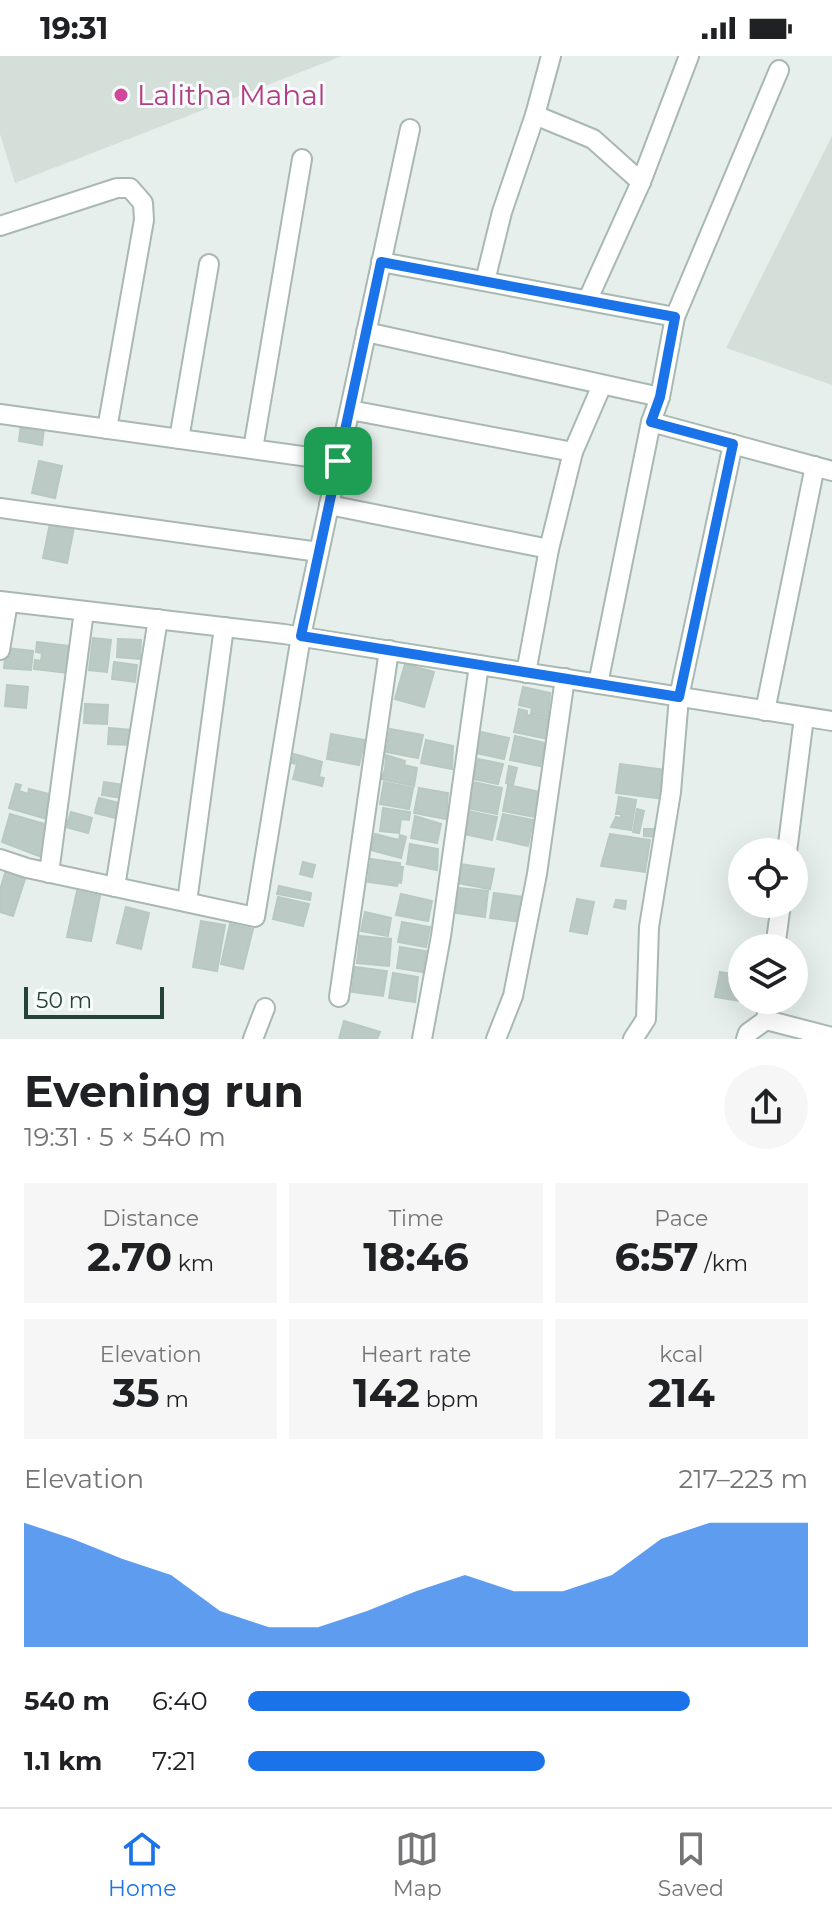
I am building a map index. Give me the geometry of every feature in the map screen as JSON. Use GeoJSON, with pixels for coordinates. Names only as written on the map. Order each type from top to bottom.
{"type":"FeatureCollection","features":[{"type":"Feature","properties":{"kind":"street"},"geometry":{"type":"LineString","coordinates":[[485,281],[502,212],[535,115],[551,56]]}},
{"type":"Feature","properties":{"kind":"street"},"geometry":{"type":"LineString","coordinates":[[588,299],[641,182],[689,56]]}},
{"type":"Feature","properties":{"kind":"street"},"geometry":{"type":"LineString","coordinates":[[598,684],[675,317],[779,70]]}},
{"type":"Feature","properties":{"kind":"street"},"geometry":{"type":"LineString","coordinates":[[535,115],[593,139],[641,182]]}},
{"type":"Feature","properties":{"kind":"street"},"geometry":{"type":"LineString","coordinates":[[0,859],[49,873],[255,917],[301,636],[410,129]]}},
{"type":"Feature","properties":{"kind":"street"},"geometry":{"type":"LineString","coordinates":[[253,449],[302,159]]}},
{"type":"Feature","properties":{"kind":"street"},"geometry":{"type":"LineString","coordinates":[[0,226],[117,188],[130,188],[143,203],[144,220],[107,429]]}},
{"type":"Feature","properties":{"kind":"street"},"geometry":{"type":"LineString","coordinates":[[381,262],[675,317]]}},
{"type":"Feature","properties":{"kind":"street"},"geometry":{"type":"LineString","coordinates":[[179,439],[209,264]]}},
{"type":"Feature","properties":{"kind":"street"},"geometry":{"type":"LineString","coordinates":[[366,332],[660,397]]}},
{"type":"Feature","properties":{"kind":"street"},"geometry":{"type":"LineString","coordinates":[[526,673],[549,549],[573,452],[602,385]]}},
{"type":"Feature","properties":{"kind":"street"},"geometry":{"type":"LineString","coordinates":[[350,410],[573,452]]}},
{"type":"Feature","properties":{"kind":"street"},"geometry":{"type":"LineString","coordinates":[[0,414],[338,461]]}},
{"type":"Feature","properties":{"kind":"street"},"geometry":{"type":"LineString","coordinates":[[651,422],[824,469],[765,711]]}},
{"type":"Feature","properties":{"kind":"street"},"geometry":{"type":"LineString","coordinates":[[633,1039],[646,1019],[649,927],[671,792],[679,697],[733,444]]}},
{"type":"Feature","properties":{"kind":"street"},"geometry":{"type":"LineString","coordinates":[[329,505],[549,549]]}},
{"type":"Feature","properties":{"kind":"street"},"geometry":{"type":"LineString","coordinates":[[0,508],[319,552]]}},
{"type":"Feature","properties":{"kind":"street"},"geometry":{"type":"LineString","coordinates":[[0,650],[4,602],[301,636],[832,721]]}},
{"type":"Feature","properties":{"kind":"street"},"geometry":{"type":"LineString","coordinates":[[49,873],[84,611]]}},
{"type":"Feature","properties":{"kind":"street"},"geometry":{"type":"LineString","coordinates":[[115,887],[158,619]]}},
{"type":"Feature","properties":{"kind":"street"},"geometry":{"type":"LineString","coordinates":[[187,902],[224,627]]}},
{"type":"Feature","properties":{"kind":"street"},"geometry":{"type":"LineString","coordinates":[[339,997],[389,650]]}},
{"type":"Feature","properties":{"kind":"street"},"geometry":{"type":"LineString","coordinates":[[422,1039],[441,936],[479,665]]}},
{"type":"Feature","properties":{"kind":"street"},"geometry":{"type":"LineString","coordinates":[[496,1039],[513,996],[537,874],[565,678]]}},
{"type":"Feature","properties":{"kind":"street"},"geometry":{"type":"LineString","coordinates":[[789,838],[804,717]]}},
{"type":"Feature","properties":{"kind":"street"},"geometry":{"type":"LineString","coordinates":[[253,1039],[265,1008]]}},
{"type":"Feature","properties":{"kind":"street"},"geometry":{"type":"LineString","coordinates":[[746,1039],[748,1033],[766,1020],[767,1014]]}},
{"type":"Feature","properties":{"kind":"street"},"geometry":{"type":"LineString","coordinates":[[766,1020],[832,1037]]}},
{"type":"Feature","properties":{"kind":"shaded area","name":"Lalitha Mahal"},"geometry":{"type":"Polygon","coordinates":[[[0,56],[342,56],[15,183],[0,134],[0,56]]]}},
{"type":"Feature","properties":{"kind":"shaded area"},"geometry":{"type":"Polygon","coordinates":[[[832,136],[832,385],[726,348],[832,136]]]}},
{"type":"Feature","properties":{"kind":"building"},"geometry":{"type":"Polygon","coordinates":[[[21,424],[44,428],[42,445],[19,441],[21,424]]]}},
{"type":"Feature","properties":{"kind":"building"},"geometry":{"type":"Polygon","coordinates":[[[39,461],[62,466],[55,498],[32,493],[39,461]]]}},
{"type":"Feature","properties":{"kind":"building"},"geometry":{"type":"Polygon","coordinates":[[[50,523],[74,527],[67,563],[43,558],[50,523]]]}},
{"type":"Feature","properties":{"kind":"building"},"geometry":{"type":"Polygon","coordinates":[[[93,638],[111,640],[107,672],[89,670],[93,638]]]}},
{"type":"Feature","properties":{"kind":"building"},"geometry":{"type":"Polygon","coordinates":[[[118,639],[141,640],[140,659],[117,657],[118,639]]]}},
{"type":"Feature","properties":{"kind":"building"},"geometry":{"type":"Polygon","coordinates":[[[37,642],[70,646],[67,673],[34,669],[35,660],[41,661],[42,653],[36,652],[37,642]]]}},
{"type":"Feature","properties":{"kind":"building"},"geometry":{"type":"Polygon","coordinates":[[[6,648],[33,651],[31,670],[4,668],[6,648]]]}},
{"type":"Feature","properties":{"kind":"building"},"geometry":{"type":"Polygon","coordinates":[[[114,662],[137,665],[135,682],[112,679],[114,662]]]}},
{"type":"Feature","properties":{"kind":"building"},"geometry":{"type":"Polygon","coordinates":[[[405,664],[434,672],[424,707],[395,699],[405,664]]]}},
{"type":"Feature","properties":{"kind":"building"},"geometry":{"type":"Polygon","coordinates":[[[7,685],[28,687],[26,708],[5,706],[7,685]]]}},
{"type":"Feature","properties":{"kind":"building"},"geometry":{"type":"Polygon","coordinates":[[[523,687],[550,693],[548,717],[531,714],[532,708],[519,705],[523,687]]]}},
{"type":"Feature","properties":{"kind":"building"},"geometry":{"type":"Polygon","coordinates":[[[85,704],[108,705],[107,724],[84,723],[85,704]]]}},
{"type":"Feature","properties":{"kind":"building"},"geometry":{"type":"Polygon","coordinates":[[[519,709],[527,711],[527,715],[548,719],[548,739],[514,732],[519,709]]]}},
{"type":"Feature","properties":{"kind":"building"},"geometry":{"type":"Polygon","coordinates":[[[109,728],[132,730],[131,745],[108,744],[109,728]]]}},
{"type":"Feature","properties":{"kind":"building"},"geometry":{"type":"Polygon","coordinates":[[[390,729],[423,735],[418,758],[386,752],[390,729]]]}},
{"type":"Feature","properties":{"kind":"building"},"geometry":{"type":"Polygon","coordinates":[[[481,732],[509,738],[504,759],[476,753],[481,732]]]}},
{"type":"Feature","properties":{"kind":"building"},"geometry":{"type":"Polygon","coordinates":[[[331,734],[365,740],[359,765],[327,759],[331,734]]]}},
{"type":"Feature","properties":{"kind":"building"},"geometry":{"type":"Polygon","coordinates":[[[515,736],[545,743],[540,766],[510,760],[515,736]]]}},
{"type":"Feature","properties":{"kind":"building"},"geometry":{"type":"Polygon","coordinates":[[[426,740],[453,746],[452,769],[421,763],[426,740]]]}},
{"type":"Feature","properties":{"kind":"building"},"geometry":{"type":"Polygon","coordinates":[[[294,754],[322,762],[319,777],[324,778],[322,786],[293,779],[297,764],[292,763],[294,754]]]}},
{"type":"Feature","properties":{"kind":"building"},"geometry":{"type":"Polygon","coordinates":[[[386,755],[417,768],[414,786],[381,779],[386,755]]]}},
{"type":"Feature","properties":{"kind":"building"},"geometry":{"type":"Polygon","coordinates":[[[478,759],[503,764],[498,784],[473,779],[478,759]]]}},
{"type":"Feature","properties":{"kind":"building"},"geometry":{"type":"Polygon","coordinates":[[[620,764],[667,770],[663,799],[616,793],[620,764]]]}},
{"type":"Feature","properties":{"kind":"building"},"geometry":{"type":"Polygon","coordinates":[[[509,766],[517,768],[513,785],[506,783],[509,766]]]}},
{"type":"Feature","properties":{"kind":"building"},"geometry":{"type":"Polygon","coordinates":[[[104,782],[124,785],[122,798],[102,795],[104,782]]]}},
{"type":"Feature","properties":{"kind":"building"},"geometry":{"type":"Polygon","coordinates":[[[384,782],[413,788],[409,809],[380,804],[384,782]]]}},
{"type":"Feature","properties":{"kind":"building"},"geometry":{"type":"Polygon","coordinates":[[[473,782],[502,788],[497,814],[467,808],[473,782]]]}},
{"type":"Feature","properties":{"kind":"building"},"geometry":{"type":"Polygon","coordinates":[[[16,784],[21,785],[19,791],[28,794],[29,789],[57,796],[50,820],[9,808],[16,784]]]}},
{"type":"Feature","properties":{"kind":"building"},"geometry":{"type":"Polygon","coordinates":[[[508,785],[540,792],[535,817],[503,811],[508,785]]]}},
{"type":"Feature","properties":{"kind":"building"},"geometry":{"type":"Polygon","coordinates":[[[419,788],[448,793],[446,819],[414,813],[419,788]]]}},
{"type":"Feature","properties":{"kind":"building"},"geometry":{"type":"Polygon","coordinates":[[[619,797],[636,800],[631,830],[611,827],[616,817],[621,818],[621,814],[616,814],[619,797]]]}},
{"type":"Feature","properties":{"kind":"building"},"geometry":{"type":"Polygon","coordinates":[[[99,798],[123,804],[120,819],[95,813],[99,798]]]}},
{"type":"Feature","properties":{"kind":"building"},"geometry":{"type":"Polygon","coordinates":[[[383,808],[410,812],[409,820],[401,819],[399,833],[380,831],[383,808]]]}},
{"type":"Feature","properties":{"kind":"building"},"geometry":{"type":"Polygon","coordinates":[[[637,809],[644,811],[639,833],[633,832],[637,809]]]}},
{"type":"Feature","properties":{"kind":"building"},"geometry":{"type":"Polygon","coordinates":[[[468,811],[497,817],[492,840],[464,834],[468,811]]]}},
{"type":"Feature","properties":{"kind":"building"},"geometry":{"type":"Polygon","coordinates":[[[71,812],[92,818],[88,833],[66,827],[71,812]]]}},
{"type":"Feature","properties":{"kind":"building"},"geometry":{"type":"Polygon","coordinates":[[[10,814],[48,825],[44,839],[49,840],[44,858],[2,842],[10,814]]]}},
{"type":"Feature","properties":{"kind":"building"},"geometry":{"type":"Polygon","coordinates":[[[503,814],[533,820],[528,846],[497,839],[503,814]]]}},
{"type":"Feature","properties":{"kind":"building"},"geometry":{"type":"Polygon","coordinates":[[[415,816],[441,824],[437,843],[411,838],[415,816]]]}},
{"type":"Feature","properties":{"kind":"building"},"geometry":{"type":"Polygon","coordinates":[[[644,829],[657,829],[657,837],[644,836],[644,829]]]}},
{"type":"Feature","properties":{"kind":"building"},"geometry":{"type":"Polygon","coordinates":[[[375,834],[399,840],[400,835],[406,837],[401,858],[371,850],[375,834]]]}},
{"type":"Feature","properties":{"kind":"building"},"geometry":{"type":"Polygon","coordinates":[[[610,834],[650,840],[645,872],[601,866],[610,834]]]}},
{"type":"Feature","properties":{"kind":"building"},"geometry":{"type":"Polygon","coordinates":[[[410,844],[438,849],[437,870],[407,864],[410,844]]]}},
{"type":"Feature","properties":{"kind":"building"},"geometry":{"type":"Polygon","coordinates":[[[371,859],[400,863],[403,867],[401,883],[398,882],[397,886],[368,882],[371,859]]]}},
{"type":"Feature","properties":{"kind":"building"},"geometry":{"type":"Polygon","coordinates":[[[303,862],[315,865],[312,877],[300,874],[303,862]]]}},
{"type":"Feature","properties":{"kind":"building"},"geometry":{"type":"Polygon","coordinates":[[[460,864],[494,869],[490,889],[457,883],[460,864]]]}},
{"type":"Feature","properties":{"kind":"building"},"geometry":{"type":"Polygon","coordinates":[[[6,870],[26,876],[13,916],[0,912],[0,890],[6,870]]]}},
{"type":"Feature","properties":{"kind":"building"},"geometry":{"type":"Polygon","coordinates":[[[279,886],[311,893],[310,900],[277,894],[279,886]]]}},
{"type":"Feature","properties":{"kind":"building"},"geometry":{"type":"Polygon","coordinates":[[[459,888],[488,891],[485,917],[456,913],[459,888]]]}},
{"type":"Feature","properties":{"kind":"building"},"geometry":{"type":"Polygon","coordinates":[[[77,891],[100,896],[91,941],[67,937],[77,891]]]}},
{"type":"Feature","properties":{"kind":"building"},"geometry":{"type":"Polygon","coordinates":[[[494,893],[524,897],[521,922],[490,918],[494,893]]]}},
{"type":"Feature","properties":{"kind":"building"},"geometry":{"type":"Polygon","coordinates":[[[401,894],[432,901],[428,921],[396,915],[401,894]]]}},
{"type":"Feature","properties":{"kind":"building"},"geometry":{"type":"Polygon","coordinates":[[[278,897],[309,904],[303,926],[273,919],[278,897]]]}},
{"type":"Feature","properties":{"kind":"building"},"geometry":{"type":"Polygon","coordinates":[[[577,899],[594,902],[587,934],[570,931],[577,899]]]}},
{"type":"Feature","properties":{"kind":"building"},"geometry":{"type":"Polygon","coordinates":[[[616,900],[626,901],[625,909],[614,907],[616,900]]]}},
{"type":"Feature","properties":{"kind":"building"},"geometry":{"type":"Polygon","coordinates":[[[126,907],[149,913],[141,949],[117,943],[126,907]]]}},
{"type":"Feature","properties":{"kind":"building"},"geometry":{"type":"Polygon","coordinates":[[[365,912],[391,918],[388,936],[361,931],[365,912]]]}},
{"type":"Feature","properties":{"kind":"building"},"geometry":{"type":"Polygon","coordinates":[[[201,921],[225,925],[217,971],[193,967],[201,921]]]}},
{"type":"Feature","properties":{"kind":"building"},"geometry":{"type":"Polygon","coordinates":[[[402,922],[430,927],[426,947],[398,942],[402,922]]]}},
{"type":"Feature","properties":{"kind":"building"},"geometry":{"type":"Polygon","coordinates":[[[230,924],[253,929],[243,969],[221,964],[230,924]]]}},
{"type":"Feature","properties":{"kind":"building"},"geometry":{"type":"Polygon","coordinates":[[[360,936],[391,939],[389,966],[357,963],[360,936]]]}},
{"type":"Feature","properties":{"kind":"building"},"geometry":{"type":"Polygon","coordinates":[[[400,947],[426,951],[423,972],[397,968],[400,947]]]}},
{"type":"Feature","properties":{"kind":"building"},"geometry":{"type":"Polygon","coordinates":[[[355,967],[387,971],[383,996],[352,992],[355,967]]]}},
{"type":"Feature","properties":{"kind":"building"},"geometry":{"type":"Polygon","coordinates":[[[720,972],[728,973],[728,999],[715,997],[720,972]]]}},
{"type":"Feature","properties":{"kind":"building"},"geometry":{"type":"Polygon","coordinates":[[[393,973],[418,977],[415,1002],[389,998],[393,973]]]}},
{"type":"Feature","properties":{"kind":"building"},"geometry":{"type":"Polygon","coordinates":[[[344,1021],[380,1032],[377,1039],[339,1039],[344,1021]]]}},
{"type":"Feature","properties":{"kind":"place","name":"Lalitha Mahal"},"geometry":{"type":"Point","coordinates":[121,95]}},
{"type":"Feature","properties":{"kind":"route"},"geometry":{"type":"LineString","coordinates":[[381,262],[675,317],[660,397],[651,422],[733,444],[679,697],[301,636],[338,461],[381,262]]}}]}
